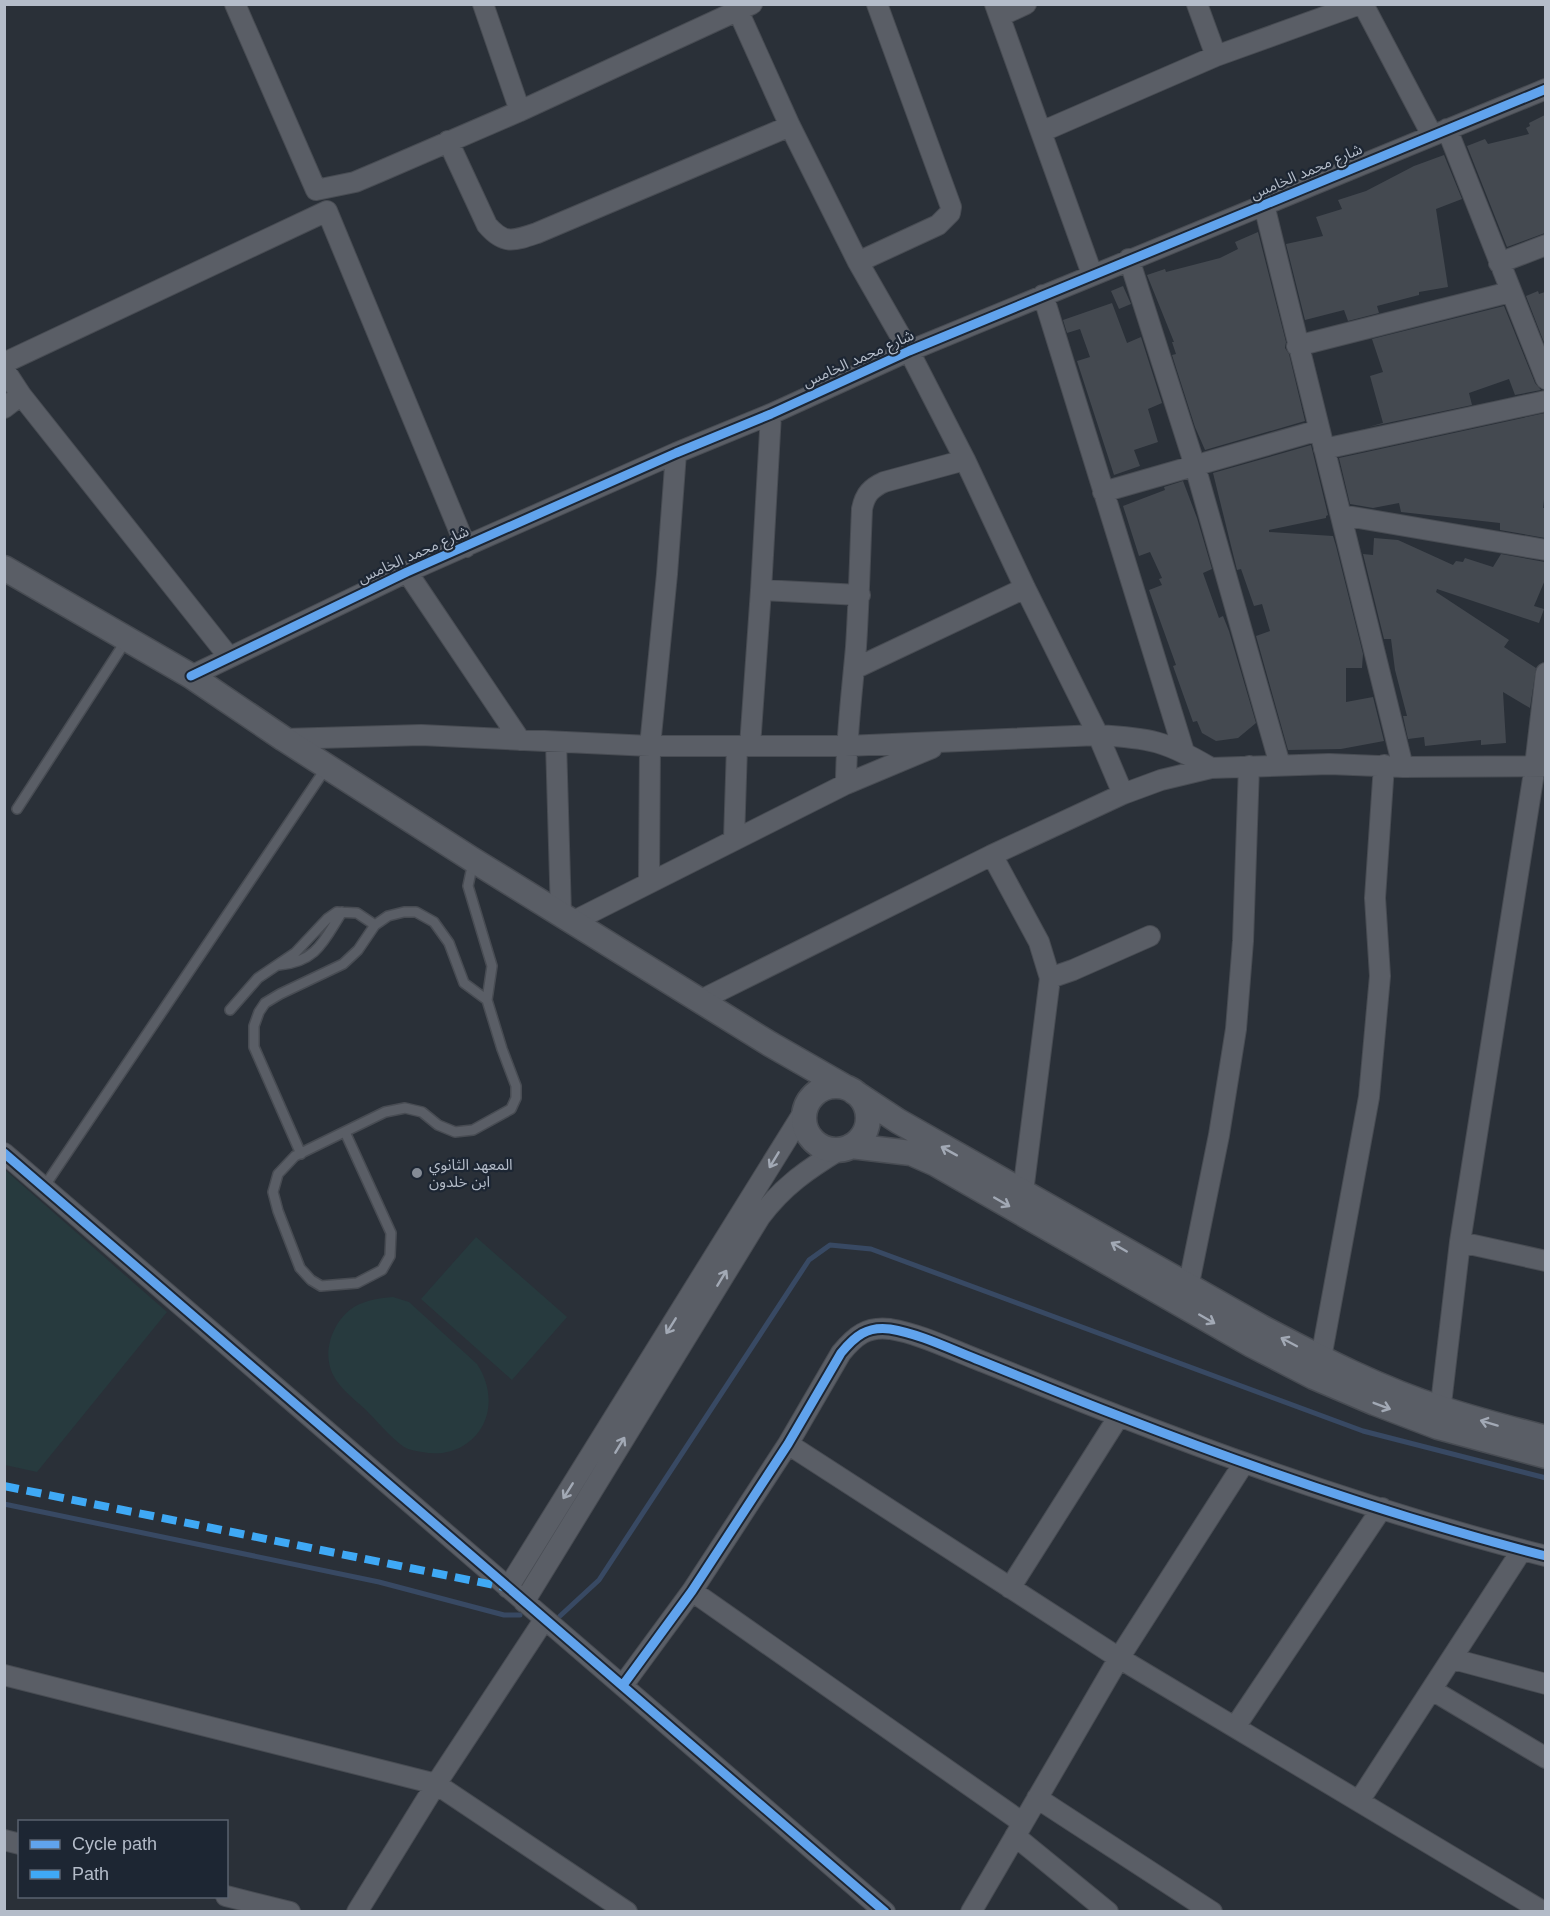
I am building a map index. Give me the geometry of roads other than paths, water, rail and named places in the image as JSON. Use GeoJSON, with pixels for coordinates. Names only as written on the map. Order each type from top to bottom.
{"type":"FeatureCollection","features":[{"type":"Feature","properties":{"kind":"street"},"geometry":{"type":"LineString","coordinates":[[235,4],[327,212],[466,547]]}},
{"type":"Feature","properties":{"kind":"street"},"geometry":{"type":"LineString","coordinates":[[483,4],[520,111]]}},
{"type":"Feature","properties":{"kind":"street"},"geometry":{"type":"LineString","coordinates":[[858,262],[938,225],[950,213],[951,207],[877,4]]}},
{"type":"Feature","properties":{"kind":"street"},"geometry":{"type":"LineString","coordinates":[[1026,4],[997,10],[1092,274]]}},
{"type":"Feature","properties":{"kind":"street"},"geometry":{"type":"LineString","coordinates":[[1197,4],[1216,56]]}},
{"type":"Feature","properties":{"kind":"street"},"geometry":{"type":"LineString","coordinates":[[1041,132],[1216,56],[1362,4],[1440,132],[1499,263],[1545,379]]}},
{"type":"Feature","properties":{"kind":"street"},"geometry":{"type":"LineString","coordinates":[[316,190],[355,182],[520,111],[742,7],[790,126],[858,262],[909,351],[964,460],[1024,588],[1098,735],[1123,794]]}},
{"type":"Feature","properties":{"kind":"street","name":"شارع محمد الخامس"},"geometry":{"type":"LineString","coordinates":[[191,676],[407,572],[676,453],[771,414],[909,351],[1545,89]]}},
{"type":"Feature","properties":{"kind":"street"},"geometry":{"type":"LineString","coordinates":[[448,141],[487,225],[495,234],[509,240],[537,234],[790,126]]}},
{"type":"Feature","properties":{"kind":"street"},"geometry":{"type":"LineString","coordinates":[[1264,205],[1297,346],[1341,515],[1394,766],[1375,898],[1380,976],[1369,1097],[1318,1368]]}},
{"type":"Feature","properties":{"kind":"street"},"geometry":{"type":"LineString","coordinates":[[4,363],[327,212]]}},
{"type":"Feature","properties":{"kind":"street"},"geometry":{"type":"LineString","coordinates":[[1499,263],[1545,245]]}},
{"type":"Feature","properties":{"kind":"street"},"geometry":{"type":"LineString","coordinates":[[1130,259],[1195,466],[1280,765]]}},
{"type":"Feature","properties":{"kind":"street"},"geometry":{"type":"LineString","coordinates":[[1297,346],[1510,292]]}},
{"type":"Feature","properties":{"kind":"street"},"geometry":{"type":"LineString","coordinates":[[1043,295],[1184,752]]}},
{"type":"Feature","properties":{"kind":"street"},"geometry":{"type":"LineString","coordinates":[[4,369],[21,395],[229,657]]}},
{"type":"Feature","properties":{"kind":"street"},"geometry":{"type":"LineString","coordinates":[[4,408],[21,395]]}},
{"type":"Feature","properties":{"kind":"street"},"geometry":{"type":"LineString","coordinates":[[1324,449],[1545,401]]}},
{"type":"Feature","properties":{"kind":"street"},"geometry":{"type":"LineString","coordinates":[[734,840],[761,590],[771,414]]}},
{"type":"Feature","properties":{"kind":"street"},"geometry":{"type":"LineString","coordinates":[[1103,492],[1319,430]]}},
{"type":"Feature","properties":{"kind":"street"},"geometry":{"type":"LineString","coordinates":[[649,882],[650,746],[676,453]]}},
{"type":"Feature","properties":{"kind":"street"},"geometry":{"type":"LineString","coordinates":[[846,784],[846,746],[860,595],[862,509],[868,492],[874,486],[884,482],[964,460]]}},
{"type":"Feature","properties":{"kind":"street"},"geometry":{"type":"LineString","coordinates":[[1341,515],[1545,550]]}},
{"type":"Feature","properties":{"kind":"street"},"geometry":{"type":"LineString","coordinates":[[4,568],[191,676],[566,918],[898,1121],[1023,1192],[1186,1296]]}},
{"type":"Feature","properties":{"kind":"street"},"geometry":{"type":"LineString","coordinates":[[407,572],[520,740]]}},
{"type":"Feature","properties":{"kind":"street"},"geometry":{"type":"LineString","coordinates":[[854,669],[1024,588]]}},
{"type":"Feature","properties":{"kind":"street"},"geometry":{"type":"LineString","coordinates":[[761,590],[860,595]]}},
{"type":"Feature","properties":{"kind":"street"},"geometry":{"type":"LineString","coordinates":[[1440,1418],[1460,1242],[1540,766],[1545,673]]}},
{"type":"Feature","properties":{"kind":"street"},"geometry":{"type":"LineString","coordinates":[[284,738],[421,735],[650,746],[846,746],[1098,735],[1148,739],[1184,752],[1211,768]]}},
{"type":"Feature","properties":{"kind":"street"},"geometry":{"type":"LineString","coordinates":[[556,742],[566,918]]}},
{"type":"Feature","properties":{"kind":"street"},"geometry":{"type":"LineString","coordinates":[[566,918],[649,882],[846,784],[943,743]]}},
{"type":"Feature","properties":{"kind":"street"},"geometry":{"type":"LineString","coordinates":[[699,1000],[992,855],[1123,794],[1176,775],[1211,768],[1280,765],[1540,766]]}},
{"type":"Feature","properties":{"kind":"street"},"geometry":{"type":"LineString","coordinates":[[1186,1296],[1219,1135],[1236,1029],[1242,953],[1250,766]]}},
{"type":"Feature","properties":{"kind":"street"},"geometry":{"type":"LineString","coordinates":[[992,855],[1040,942],[1050,978],[1023,1192]]}},
{"type":"Feature","properties":{"kind":"street"},"geometry":{"type":"LineString","coordinates":[[1050,978],[1150,936]]}},
{"type":"Feature","properties":{"kind":"street"},"geometry":{"type":"LineString","coordinates":[[770,1044],[803,1085],[804,1120],[807,1131],[812,1140],[820,1146],[830,1149],[911,1153],[936,1164],[1186,1296],[1318,1368],[1375,1403],[1545,1438]]}},
{"type":"Feature","properties":{"kind":"street"},"geometry":{"type":"LineString","coordinates":[[508,1588],[805,1108],[818,1092],[826,1088],[849,1090],[862,1099],[868,1120],[859,1139],[788,1184],[773,1199],[524,1602]]}},
{"type":"Feature","properties":{"kind":"street"},"geometry":{"type":"LineString","coordinates":[[4,1153],[544,1620],[623,1685],[885,1911]]}},
{"type":"Feature","properties":{"kind":"street"},"geometry":{"type":"LineString","coordinates":[[1460,1242],[1545,1261]]}},
{"type":"Feature","properties":{"kind":"street"},"geometry":{"type":"LineString","coordinates":[[623,1685],[692,1591],[788,1444],[841,1353],[860,1333],[876,1329],[900,1331],[928,1340],[1244,1463],[1382,1508],[1545,1556]]}},
{"type":"Feature","properties":{"kind":"street"},"geometry":{"type":"LineString","coordinates":[[1010,1588],[1119,1416]]}},
{"type":"Feature","properties":{"kind":"street"},"geometry":{"type":"LineString","coordinates":[[1440,1418],[1545,1456]]}},
{"type":"Feature","properties":{"kind":"street"},"geometry":{"type":"LineString","coordinates":[[788,1444],[1119,1658],[1544,1911]]}},
{"type":"Feature","properties":{"kind":"street"},"geometry":{"type":"LineString","coordinates":[[971,1911],[1119,1658],[1244,1463]]}},
{"type":"Feature","properties":{"kind":"street"},"geometry":{"type":"LineString","coordinates":[[1235,1727],[1382,1508]]}},
{"type":"Feature","properties":{"kind":"street"},"geometry":{"type":"LineString","coordinates":[[1359,1801],[1522,1550]]}},
{"type":"Feature","properties":{"kind":"street"},"geometry":{"type":"LineString","coordinates":[[692,1591],[1019,1830],[1108,1911]]}},
{"type":"Feature","properties":{"kind":"street"},"geometry":{"type":"LineString","coordinates":[[357,1911],[436,1784],[544,1620]]}},
{"type":"Feature","properties":{"kind":"street"},"geometry":{"type":"LineString","coordinates":[[1453,1659],[1545,1684]]}},
{"type":"Feature","properties":{"kind":"street"},"geometry":{"type":"LineString","coordinates":[[4,1675],[436,1784],[627,1911]]}},
{"type":"Feature","properties":{"kind":"street"},"geometry":{"type":"LineString","coordinates":[[1432,1690],[1545,1758]]}},
{"type":"Feature","properties":{"kind":"street"},"geometry":{"type":"LineString","coordinates":[[1037,1798],[1212,1911]]}},
{"type":"Feature","properties":{"kind":"street"},"geometry":{"type":"LineString","coordinates":[[228,1896],[290,1911]]}},
{"type":"Feature","properties":{"kind":"lane"},"geometry":{"type":"LineString","coordinates":[[17,809],[126,639]]}},
{"type":"Feature","properties":{"kind":"lane"},"geometry":{"type":"LineString","coordinates":[[44,1187],[328,766]]}},
{"type":"Feature","properties":{"kind":"lane"},"geometry":{"type":"LineString","coordinates":[[345,1132],[391,1233],[390,1256],[382,1270],[357,1283],[321,1286],[311,1280],[300,1268],[273,1192],[278,1174],[295,1156],[385,1112],[405,1108],[422,1112],[438,1125],[455,1132],[473,1130],[511,1109],[516,1098],[516,1086],[501,1049],[487,1000],[492,966],[468,886],[473,860]]}},
{"type":"Feature","properties":{"kind":"lane"},"geometry":{"type":"LineString","coordinates":[[230,1010],[258,978],[295,953],[327,919],[337,912],[357,913],[375,926]]}},
{"type":"Feature","properties":{"kind":"lane"},"geometry":{"type":"LineString","coordinates":[[277,965],[293,964],[313,955],[342,912]]}},
{"type":"Feature","properties":{"kind":"lane"},"geometry":{"type":"LineString","coordinates":[[301,1154],[254,1047],[254,1026],[265,1003],[343,964],[358,950],[375,926],[388,916],[404,912],[416,912],[434,922],[449,943],[464,983],[487,1000]]}},
{"type":"Feature","properties":{"kind":"waterway"},"geometry":{"type":"LineString","coordinates":[[560,1616],[599,1580],[809,1260],[830,1245],[871,1249],[1363,1431],[1546,1478]]}},
{"type":"Feature","properties":{"kind":"waterway"},"geometry":{"type":"LineString","coordinates":[[4,1504],[379,1582],[504,1615],[520,1615]]}},
{"type":"Feature","properties":{"kind":"place","name":"المعهد الثانوي ابن خلدون"},"geometry":{"type":"Point","coordinates":[417,1173]}}]}
